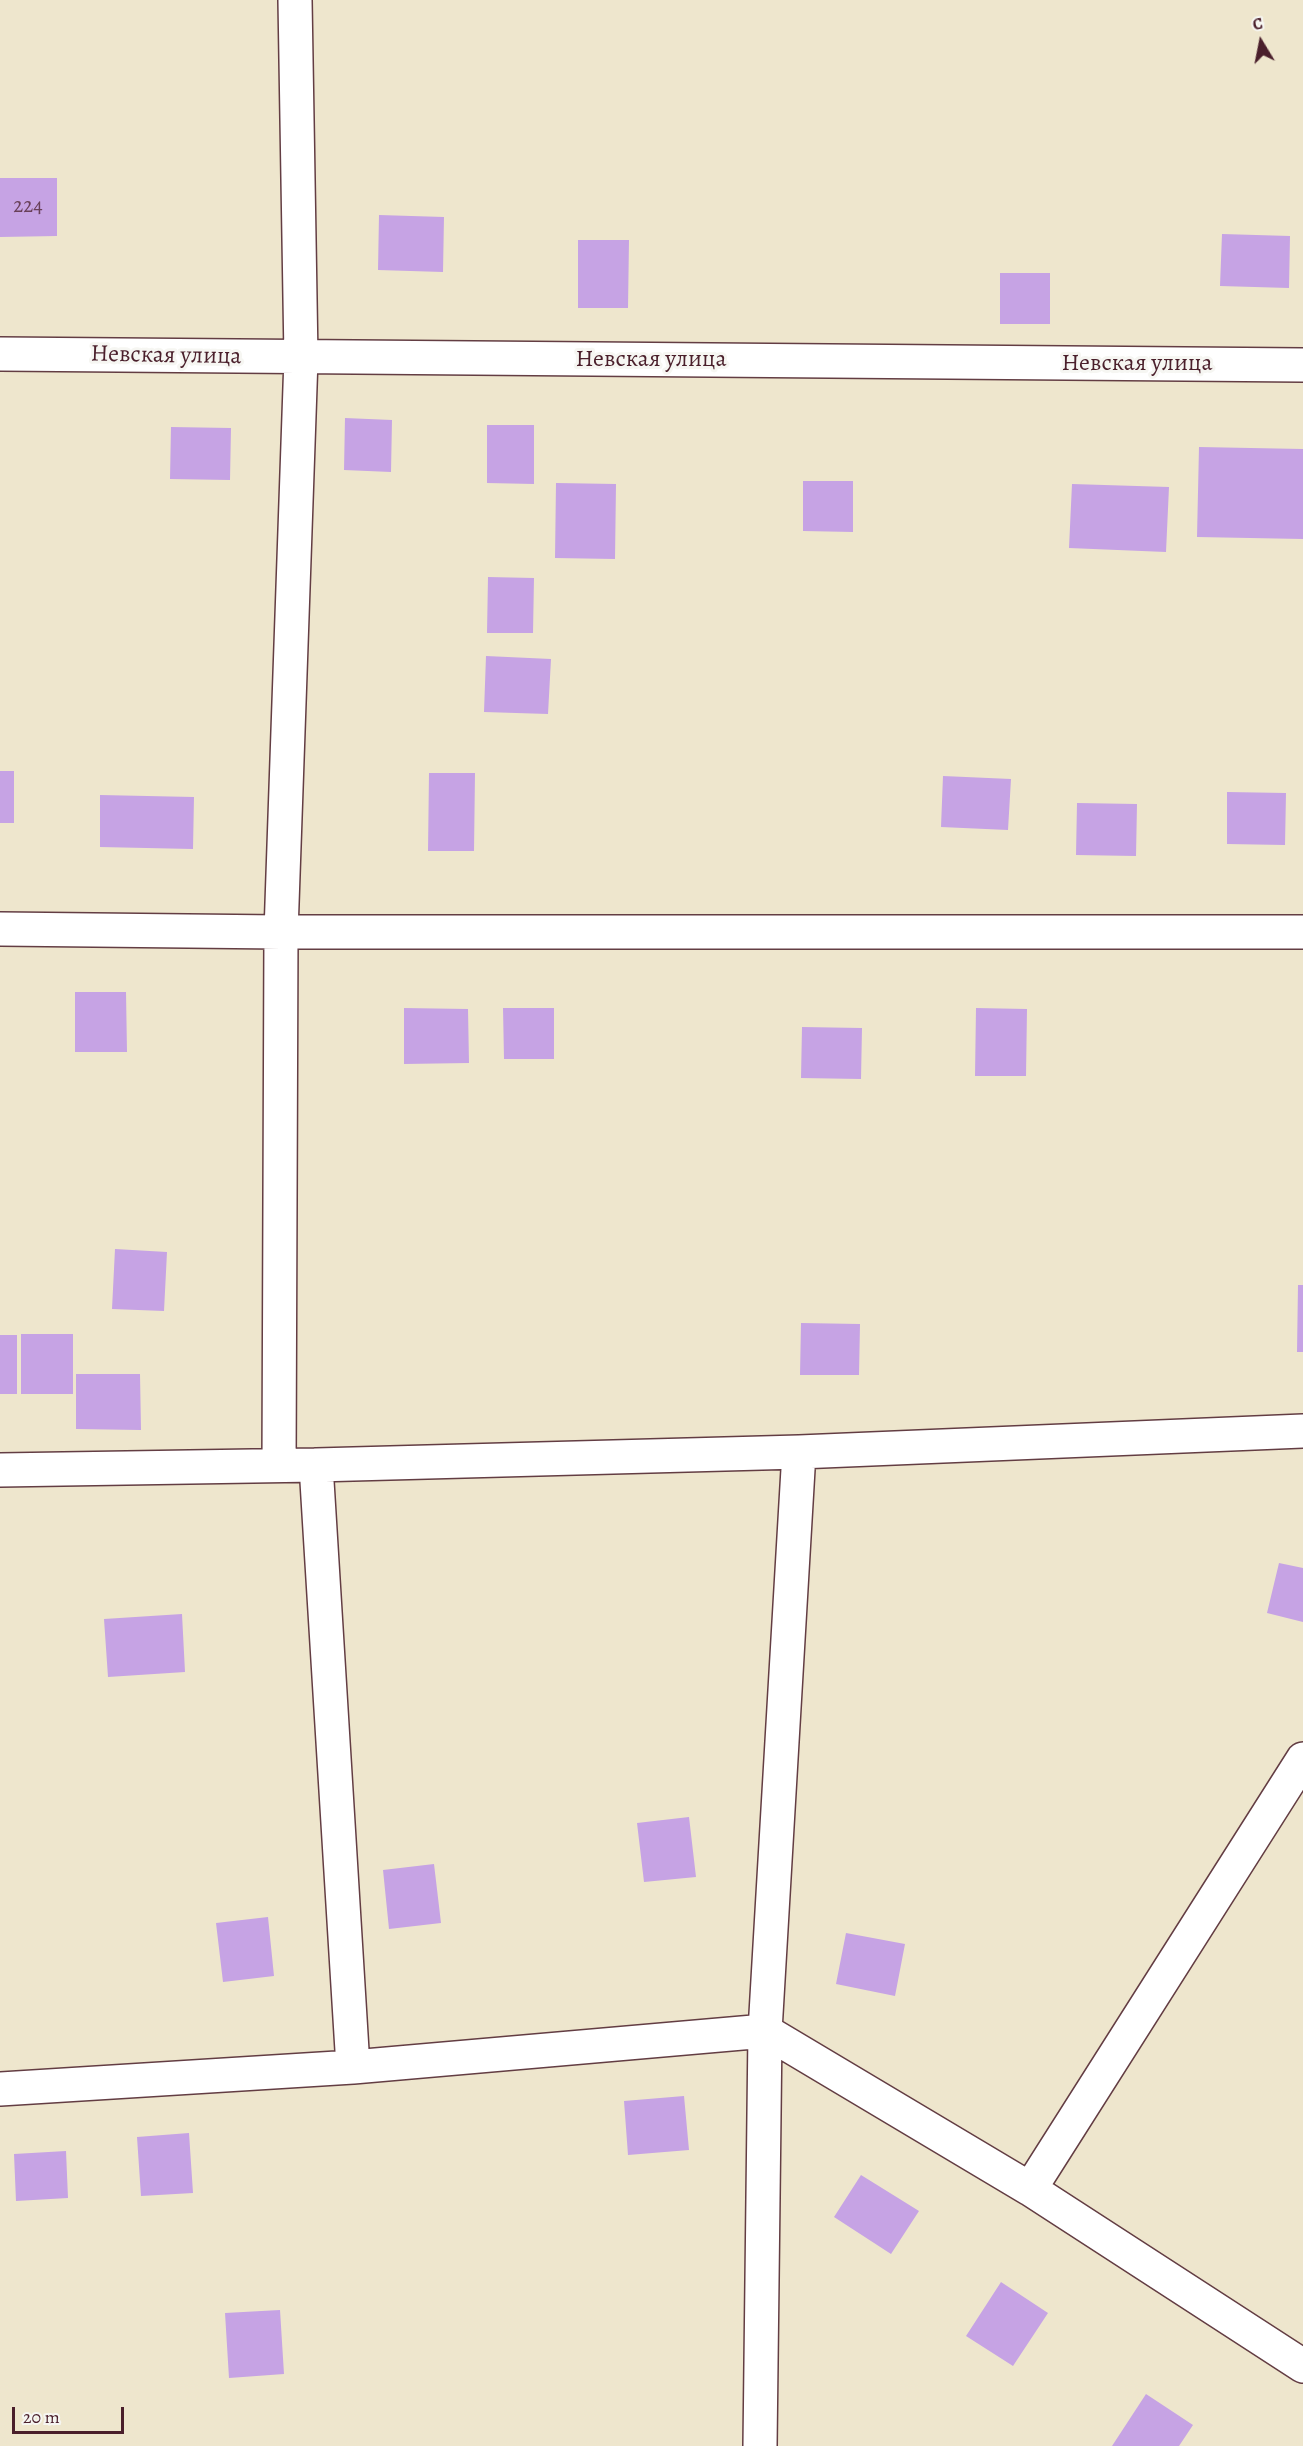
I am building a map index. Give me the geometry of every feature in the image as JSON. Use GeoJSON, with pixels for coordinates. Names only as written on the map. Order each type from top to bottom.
{"type":"FeatureCollection","features":[{"type":"Feature","properties":{"kind":"street"},"geometry":{"type":"LineString","coordinates":[[279,1465],[281,932],[301,358],[295,0]]}},
{"type":"Feature","properties":{"kind":"street","name":"Невская улица"},"geometry":{"type":"LineString","coordinates":[[0,354],[1303,365]]}},
{"type":"Feature","properties":{"kind":"street"},"geometry":{"type":"LineString","coordinates":[[0,929],[281,932],[1303,932]]}},
{"type":"Feature","properties":{"kind":"street"},"geometry":{"type":"LineString","coordinates":[[0,1470],[316,1465],[799,1452],[1303,1431]]}},
{"type":"Feature","properties":{"kind":"street"},"geometry":{"type":"LineString","coordinates":[[760,2446],[765,2031],[799,1452]]}},
{"type":"Feature","properties":{"kind":"street"},"geometry":{"type":"LineString","coordinates":[[316,1465],[353,2067]]}},
{"type":"Feature","properties":{"kind":"street"},"geometry":{"type":"LineString","coordinates":[[1030,2189],[1303,1759]]}},
{"type":"Feature","properties":{"kind":"street"},"geometry":{"type":"LineString","coordinates":[[0,2089],[353,2067],[765,2031],[1030,2189],[1303,2366]]}},
{"type":"Feature","properties":{"kind":"building"},"geometry":{"type":"Polygon","coordinates":[[[0,178],[57,178],[57,236],[0,237],[0,178]]]}},
{"type":"Feature","properties":{"kind":"building"},"geometry":{"type":"Polygon","coordinates":[[[379,215],[444,217],[443,272],[378,270],[379,215]]]}},
{"type":"Feature","properties":{"kind":"building"},"geometry":{"type":"Polygon","coordinates":[[[1222,234],[1290,236],[1289,288],[1220,286],[1222,234]]]}},
{"type":"Feature","properties":{"kind":"building"},"geometry":{"type":"Polygon","coordinates":[[[578,240],[629,240],[628,308],[578,308],[578,240]]]}},
{"type":"Feature","properties":{"kind":"building"},"geometry":{"type":"Polygon","coordinates":[[[1000,273],[1050,273],[1050,324],[1000,324],[1000,273]]]}},
{"type":"Feature","properties":{"kind":"building"},"geometry":{"type":"Polygon","coordinates":[[[345,418],[392,420],[391,472],[344,470],[345,418]]]}},
{"type":"Feature","properties":{"kind":"building"},"geometry":{"type":"Polygon","coordinates":[[[487,425],[534,425],[534,484],[487,483],[487,425]]]}},
{"type":"Feature","properties":{"kind":"building"},"geometry":{"type":"Polygon","coordinates":[[[171,427],[231,428],[230,480],[170,479],[171,427]]]}},
{"type":"Feature","properties":{"kind":"building"},"geometry":{"type":"Polygon","coordinates":[[[1199,447],[1303,449],[1303,539],[1197,537],[1199,447]]]}},
{"type":"Feature","properties":{"kind":"building"},"geometry":{"type":"Polygon","coordinates":[[[803,481],[853,481],[853,532],[803,531],[803,481]]]}},
{"type":"Feature","properties":{"kind":"building"},"geometry":{"type":"Polygon","coordinates":[[[556,483],[616,484],[615,559],[555,558],[556,483]]]}},
{"type":"Feature","properties":{"kind":"building"},"geometry":{"type":"Polygon","coordinates":[[[1072,484],[1169,487],[1166,552],[1069,548],[1072,484]]]}},
{"type":"Feature","properties":{"kind":"building"},"geometry":{"type":"Polygon","coordinates":[[[488,577],[534,578],[533,633],[487,633],[488,577]]]}},
{"type":"Feature","properties":{"kind":"building"},"geometry":{"type":"Polygon","coordinates":[[[486,656],[551,659],[548,714],[484,712],[486,656]]]}},
{"type":"Feature","properties":{"kind":"building"},"geometry":{"type":"Polygon","coordinates":[[[0,771],[14,771],[14,823],[0,823],[0,771]]]}},
{"type":"Feature","properties":{"kind":"building"},"geometry":{"type":"Polygon","coordinates":[[[429,773],[475,773],[474,851],[428,851],[429,773]]]}},
{"type":"Feature","properties":{"kind":"building"},"geometry":{"type":"Polygon","coordinates":[[[943,776],[1011,779],[1008,830],[941,827],[943,776]]]}},
{"type":"Feature","properties":{"kind":"building"},"geometry":{"type":"Polygon","coordinates":[[[1227,792],[1286,793],[1285,845],[1227,844],[1227,792]]]}},
{"type":"Feature","properties":{"kind":"building"},"geometry":{"type":"Polygon","coordinates":[[[100,795],[194,797],[193,849],[100,847],[100,795]]]}},
{"type":"Feature","properties":{"kind":"building"},"geometry":{"type":"Polygon","coordinates":[[[1077,803],[1137,804],[1136,856],[1076,855],[1077,803]]]}},
{"type":"Feature","properties":{"kind":"building"},"geometry":{"type":"Polygon","coordinates":[[[75,992],[126,992],[127,1052],[75,1052],[75,992]]]}},
{"type":"Feature","properties":{"kind":"building"},"geometry":{"type":"Polygon","coordinates":[[[404,1008],[468,1009],[469,1063],[404,1064],[404,1008]]]}},
{"type":"Feature","properties":{"kind":"building"},"geometry":{"type":"Polygon","coordinates":[[[503,1008],[554,1008],[554,1059],[504,1059],[503,1008]]]}},
{"type":"Feature","properties":{"kind":"building"},"geometry":{"type":"Polygon","coordinates":[[[976,1008],[1027,1009],[1026,1076],[975,1076],[976,1008]]]}},
{"type":"Feature","properties":{"kind":"building"},"geometry":{"type":"Polygon","coordinates":[[[802,1027],[862,1028],[861,1079],[801,1078],[802,1027]]]}},
{"type":"Feature","properties":{"kind":"building"},"geometry":{"type":"Polygon","coordinates":[[[115,1249],[167,1252],[164,1311],[112,1309],[115,1249]]]}},
{"type":"Feature","properties":{"kind":"building"},"geometry":{"type":"Polygon","coordinates":[[[1298,1285],[1303,1285],[1303,1352],[1297,1352],[1298,1285]]]}},
{"type":"Feature","properties":{"kind":"building"},"geometry":{"type":"Polygon","coordinates":[[[801,1323],[860,1324],[859,1375],[800,1375],[801,1323]]]}},
{"type":"Feature","properties":{"kind":"building"},"geometry":{"type":"Polygon","coordinates":[[[21,1334],[73,1334],[73,1394],[21,1394],[21,1334]]]}},
{"type":"Feature","properties":{"kind":"building"},"geometry":{"type":"Polygon","coordinates":[[[0,1335],[17,1335],[17,1394],[0,1394],[0,1335]]]}},
{"type":"Feature","properties":{"kind":"building"},"geometry":{"type":"Polygon","coordinates":[[[76,1374],[140,1374],[141,1430],[76,1429],[76,1374]]]}},
{"type":"Feature","properties":{"kind":"building"},"geometry":{"type":"Polygon","coordinates":[[[1279,1563],[1303,1568],[1303,1622],[1267,1613],[1279,1563]]]}},
{"type":"Feature","properties":{"kind":"building"},"geometry":{"type":"Polygon","coordinates":[[[182,1614],[185,1672],[108,1677],[104,1619],[182,1614]]]}},
{"type":"Feature","properties":{"kind":"building"},"geometry":{"type":"Polygon","coordinates":[[[689,1817],[696,1877],[644,1882],[637,1823],[689,1817]]]}},
{"type":"Feature","properties":{"kind":"building"},"geometry":{"type":"Polygon","coordinates":[[[434,1864],[441,1923],[389,1929],[383,1870],[434,1864]]]}},
{"type":"Feature","properties":{"kind":"building"},"geometry":{"type":"Polygon","coordinates":[[[268,1917],[274,1976],[223,1982],[216,1923],[268,1917]]]}},
{"type":"Feature","properties":{"kind":"building"},"geometry":{"type":"Polygon","coordinates":[[[846,1933],[905,1944],[895,1996],[836,1984],[846,1933]]]}},
{"type":"Feature","properties":{"kind":"building"},"geometry":{"type":"Polygon","coordinates":[[[684,2096],[689,2150],[628,2155],[624,2101],[684,2096]]]}},
{"type":"Feature","properties":{"kind":"building"},"geometry":{"type":"Polygon","coordinates":[[[189,2133],[193,2193],[141,2196],[137,2137],[189,2133]]]}},
{"type":"Feature","properties":{"kind":"building"},"geometry":{"type":"Polygon","coordinates":[[[66,2151],[68,2198],[16,2201],[14,2154],[66,2151]]]}},
{"type":"Feature","properties":{"kind":"building"},"geometry":{"type":"Polygon","coordinates":[[[861,2175],[919,2211],[891,2254],[834,2217],[861,2175]]]}},
{"type":"Feature","properties":{"kind":"building"},"geometry":{"type":"Polygon","coordinates":[[[1001,2282],[1048,2313],[1013,2366],[966,2336],[1001,2282]]]}},
{"type":"Feature","properties":{"kind":"building"},"geometry":{"type":"Polygon","coordinates":[[[280,2310],[284,2374],[229,2378],[225,2313],[280,2310]]]}},
{"type":"Feature","properties":{"kind":"building"},"geometry":{"type":"Polygon","coordinates":[[[1146,2394],[1193,2425],[1179,2446],[1112,2446],[1146,2394]]]}}]}
